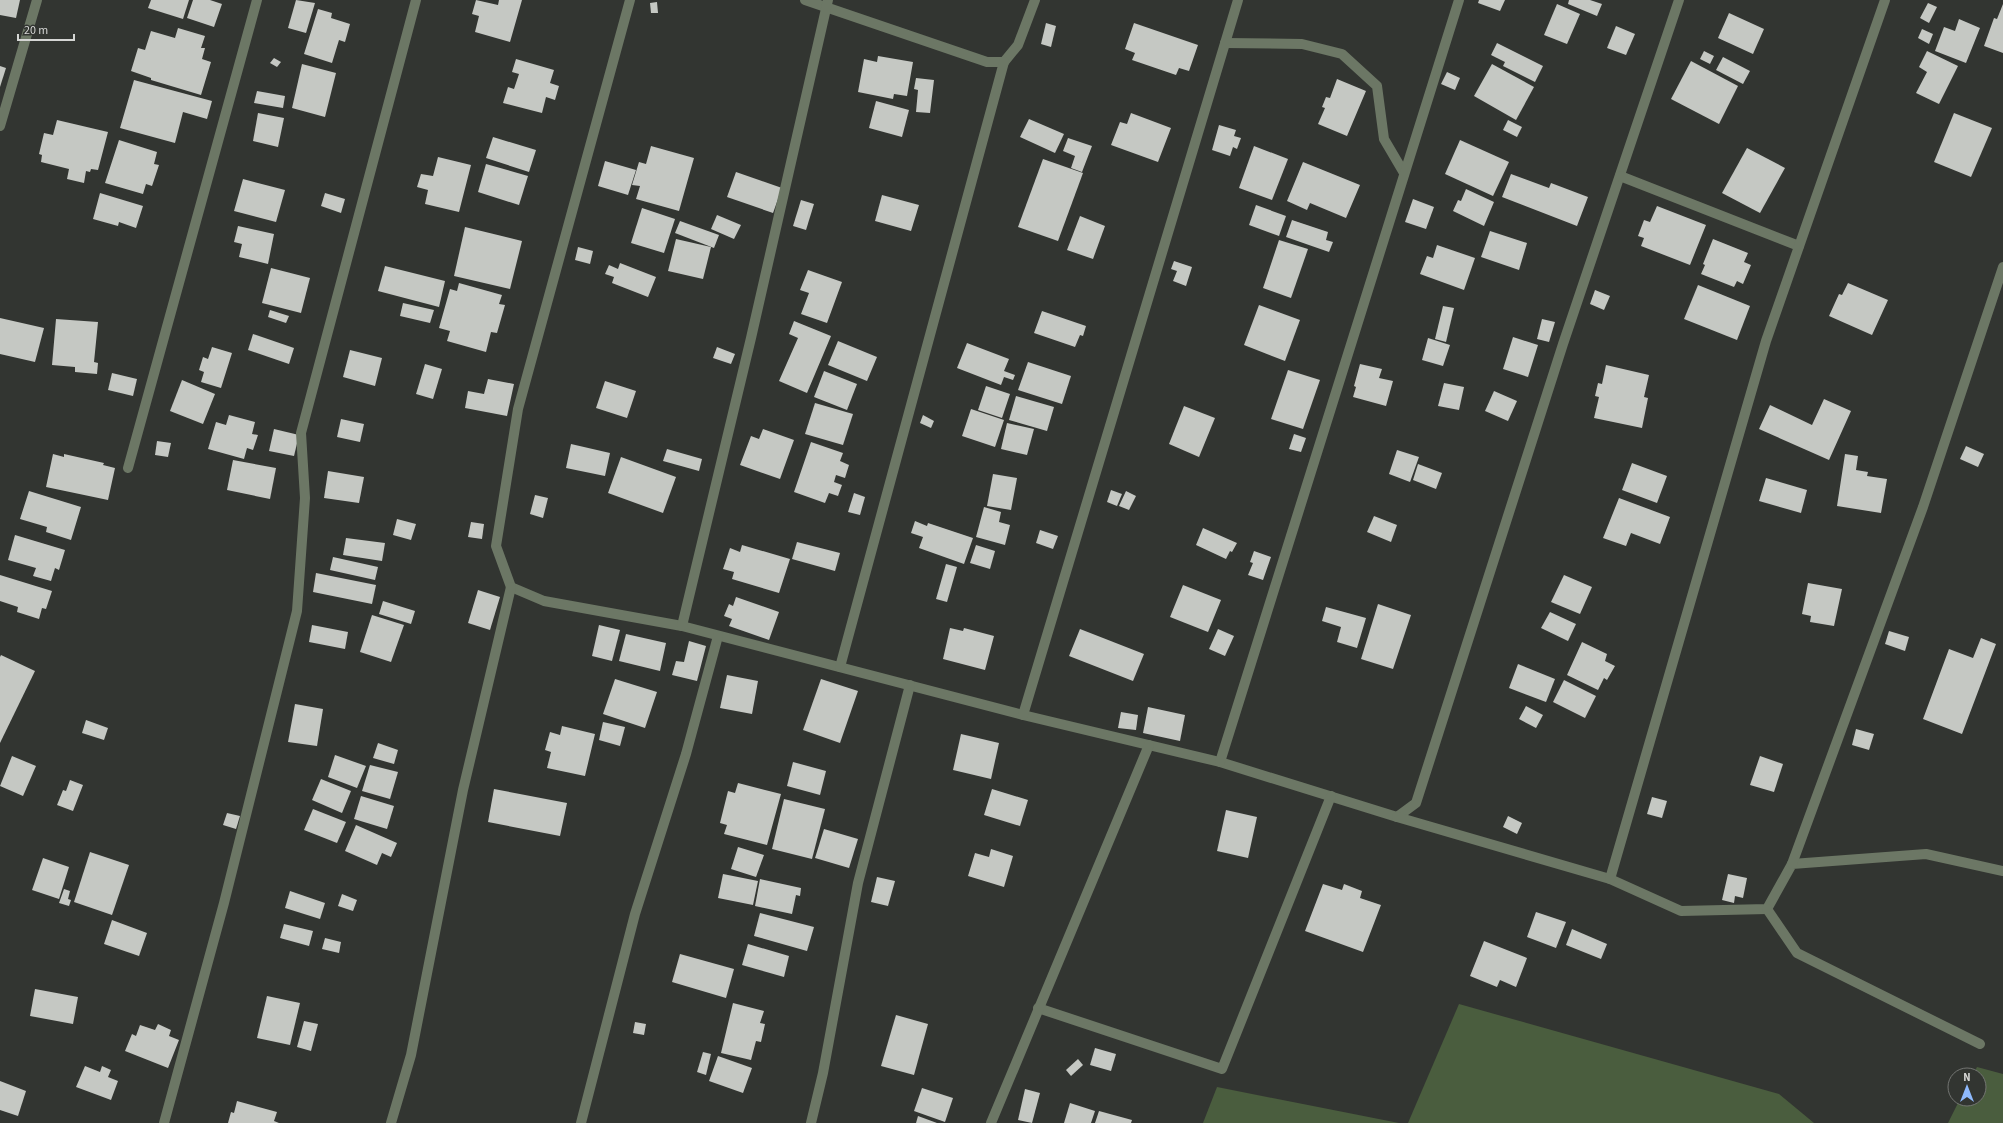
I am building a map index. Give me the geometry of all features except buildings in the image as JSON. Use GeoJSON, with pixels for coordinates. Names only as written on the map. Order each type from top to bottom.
{"type":"FeatureCollection","features":[{"type":"Feature","properties":{"kind":"street"},"geometry":{"type":"LineString","coordinates":[[0,126],[37,0]]}},
{"type":"Feature","properties":{"kind":"street"},"geometry":{"type":"LineString","coordinates":[[128,468],[257,0]]}},
{"type":"Feature","properties":{"kind":"street"},"geometry":{"type":"LineString","coordinates":[[164,1123],[224,903],[297,611],[305,498],[301,433],[416,0]]}},
{"type":"Feature","properties":{"kind":"street"},"geometry":{"type":"LineString","coordinates":[[391,1123],[411,1055],[462,790],[511,587],[496,546],[518,409],[630,0]]}},
{"type":"Feature","properties":{"kind":"street"},"geometry":{"type":"LineString","coordinates":[[806,0],[827,3],[987,62],[1004,62]]}},
{"type":"Feature","properties":{"kind":"street"},"geometry":{"type":"LineString","coordinates":[[840,667],[1004,62],[1018,45],[1035,0]]}},
{"type":"Feature","properties":{"kind":"street"},"geometry":{"type":"LineString","coordinates":[[1023,715],[1238,0]]}},
{"type":"Feature","properties":{"kind":"street"},"geometry":{"type":"LineString","coordinates":[[1220,762],[1459,0]]}},
{"type":"Feature","properties":{"kind":"street"},"geometry":{"type":"LineString","coordinates":[[1398,817],[1416,803],[1563,344],[1679,0]]}},
{"type":"Feature","properties":{"kind":"street"},"geometry":{"type":"LineString","coordinates":[[1610,878],[1766,341],[1885,0]]}},
{"type":"Feature","properties":{"kind":"street"},"geometry":{"type":"LineString","coordinates":[[682,626],[753,330],[827,3]]}},
{"type":"Feature","properties":{"kind":"street"},"geometry":{"type":"LineString","coordinates":[[1225,42],[1302,44],[1342,54],[1377,86],[1384,139],[1404,173]]}},
{"type":"Feature","properties":{"kind":"street"},"geometry":{"type":"LineString","coordinates":[[1620,176],[1799,246]]}},
{"type":"Feature","properties":{"kind":"street"},"geometry":{"type":"LineString","coordinates":[[1767,909],[1792,864],[1923,507],[2003,267]]}},
{"type":"Feature","properties":{"kind":"street"},"geometry":{"type":"LineString","coordinates":[[511,587],[544,601],[682,626],[1023,715],[1220,762],[1398,817],[1610,878],[1681,911],[1767,909]]}},
{"type":"Feature","properties":{"kind":"street"},"geometry":{"type":"LineString","coordinates":[[581,1123],[635,914],[686,754],[718,636]]}},
{"type":"Feature","properties":{"kind":"street"},"geometry":{"type":"LineString","coordinates":[[811,1123],[823,1073],[858,883],[910,685]]}},
{"type":"Feature","properties":{"kind":"street"},"geometry":{"type":"LineString","coordinates":[[992,1123],[1038,1008],[1149,745]]}},
{"type":"Feature","properties":{"kind":"street"},"geometry":{"type":"LineString","coordinates":[[1038,1008],[1222,1069],[1330,796]]}},
{"type":"Feature","properties":{"kind":"street"},"geometry":{"type":"LineString","coordinates":[[1792,864],[1926,854],[2003,871]]}},
{"type":"Feature","properties":{"kind":"street"},"geometry":{"type":"LineString","coordinates":[[1767,909],[1797,952],[1980,1044]]}},
{"type":"Feature","properties":{"kind":"green space"},"geometry":{"type":"Polygon","coordinates":[[[1459,1004],[1779,1094],[1814,1123],[1408,1123],[1459,1004]]]}},
{"type":"Feature","properties":{"kind":"green space"},"geometry":{"type":"Polygon","coordinates":[[[1987,1070],[2003,1074],[2003,1123],[1948,1123],[1956,1107],[1987,1107],[1987,1070]]]}},
{"type":"Feature","properties":{"kind":"green space"},"geometry":{"type":"Polygon","coordinates":[[[1217,1087],[1399,1123],[1203,1123],[1217,1087]]]}}]}
